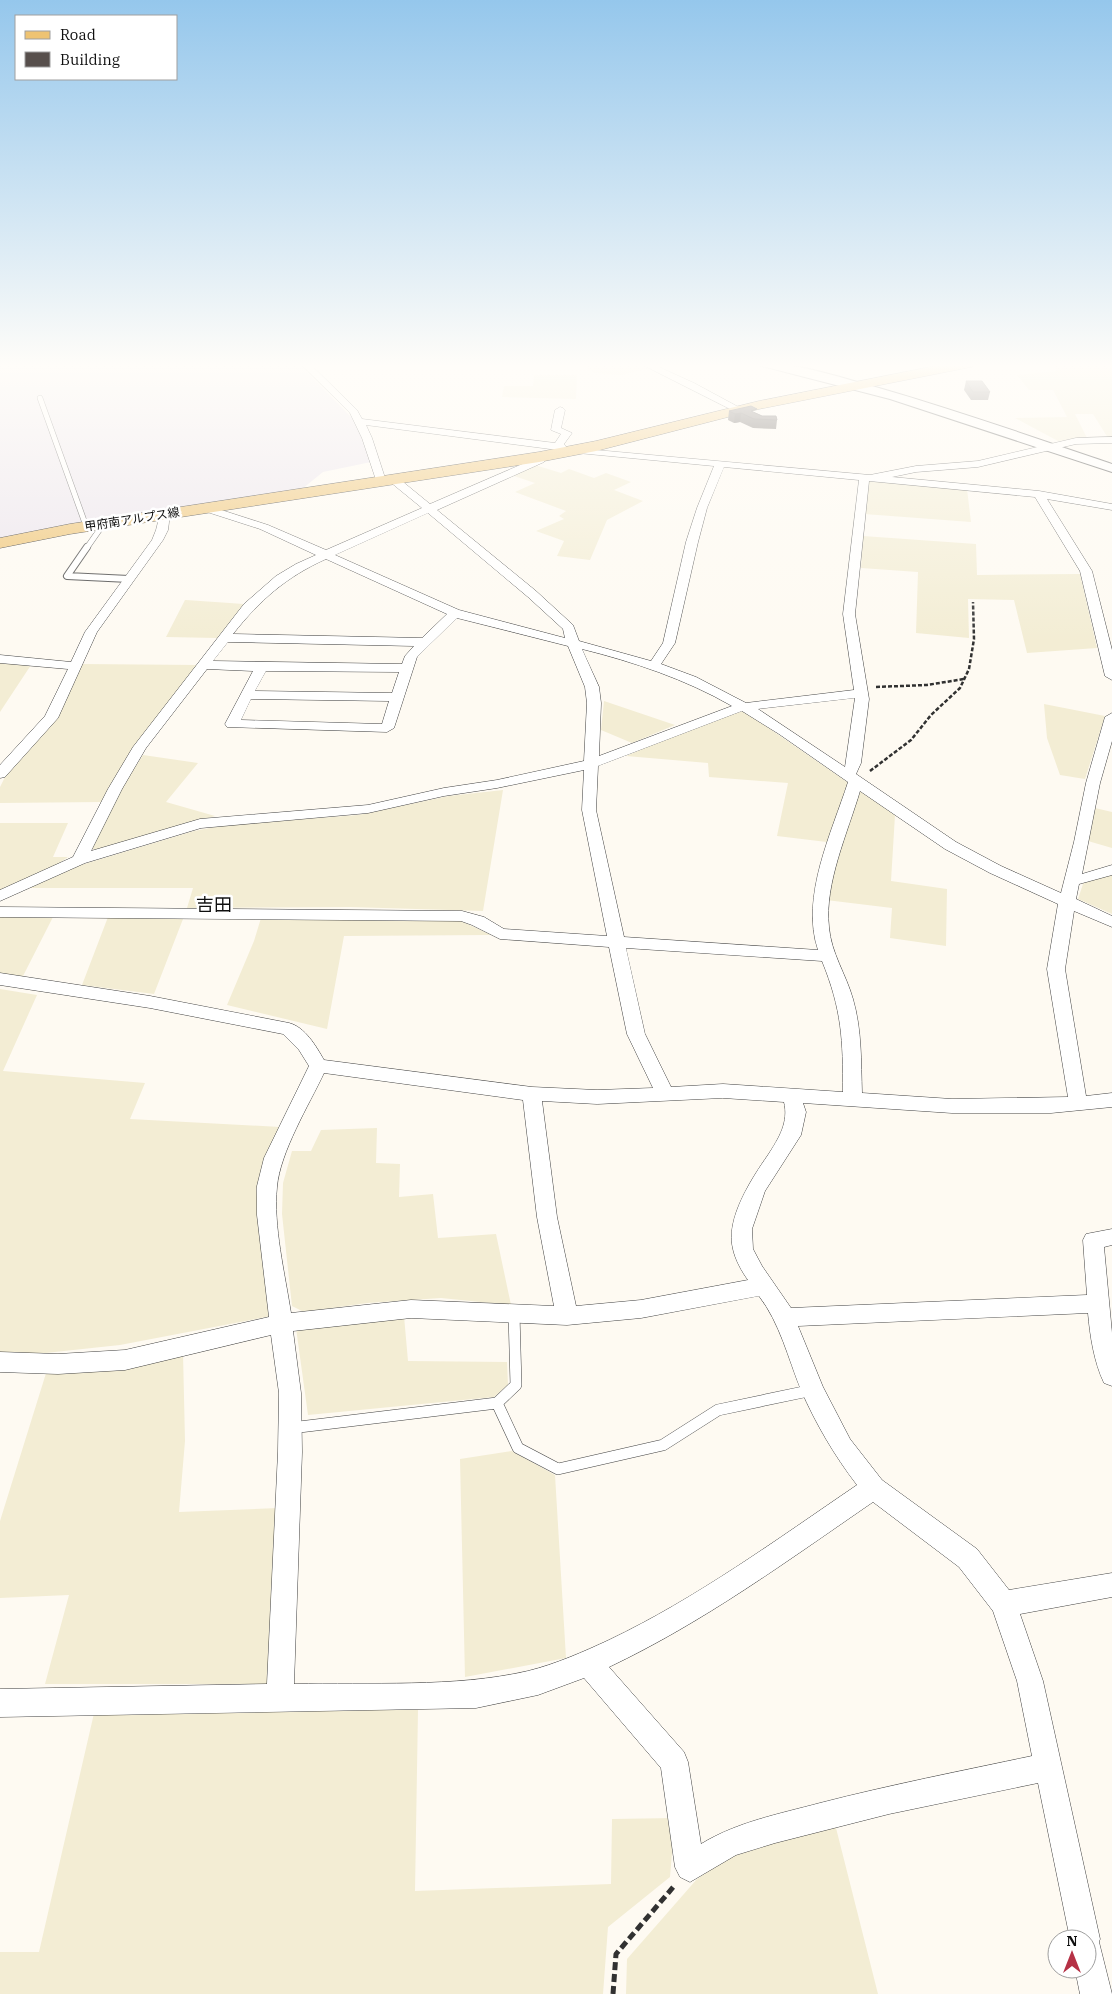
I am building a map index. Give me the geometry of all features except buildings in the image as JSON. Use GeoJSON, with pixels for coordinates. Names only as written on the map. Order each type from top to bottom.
{"type":"FeatureCollection","features":[{"type":"Feature","properties":{"kind":"main road","name":"甲府南アルプス線"},"geometry":{"type":"LineString","coordinates":[[0,543],[92,525],[543,456]]}},
{"type":"Feature","properties":{"kind":"street"},"geometry":{"type":"LineString","coordinates":[[376,456],[387,480],[428,509],[532,594],[569,628],[573,643],[592,687],[589,810],[616,942],[636,1034],[665,1094]]}},
{"type":"Feature","properties":{"kind":"street"},"geometry":{"type":"LineString","coordinates":[[634,456],[1039,494],[1112,507]]}},
{"type":"Feature","properties":{"kind":"street"},"geometry":{"type":"LineString","coordinates":[[864,479],[916,469],[978,464],[1009,456]]}},
{"type":"Feature","properties":{"kind":"street"},"geometry":{"type":"LineString","coordinates":[[1077,456],[1112,468]]}},
{"type":"Feature","properties":{"kind":"street"},"geometry":{"type":"LineString","coordinates":[[79,860],[115,789],[140,748],[248,607],[280,579],[300,566],[540,460],[539,457]]}},
{"type":"Feature","properties":{"kind":"street"},"geometry":{"type":"LineString","coordinates":[[654,665],[669,642],[692,542],[702,508],[720,464]]}},
{"type":"Feature","properties":{"kind":"street"},"geometry":{"type":"LineString","coordinates":[[852,1099],[852,1044],[844,998],[822,934],[820,917],[827,876],[852,779],[854,763],[861,690],[848,614],[864,479]]}},
{"type":"Feature","properties":{"kind":"street"},"geometry":{"type":"LineString","coordinates":[[1039,494],[1086,571],[1112,676]]}},
{"type":"Feature","properties":{"kind":"street"},"geometry":{"type":"LineString","coordinates":[[205,508],[264,527],[455,613],[487,623],[573,643],[654,665],[692,680],[744,707],[931,833],[972,858],[1112,922]]}},
{"type":"Feature","properties":{"kind":"street"},"geometry":{"type":"LineString","coordinates":[[0,774],[50,718],[91,632],[157,540],[162,530],[165,514]]}},
{"type":"Feature","properties":{"kind":"street"},"geometry":{"type":"LineString","coordinates":[[260,667],[232,724],[387,728],[411,656],[455,613]]}},
{"type":"Feature","properties":{"kind":"street"},"geometry":{"type":"LineString","coordinates":[[225,638],[426,642]]}},
{"type":"Feature","properties":{"kind":"street"},"geometry":{"type":"LineString","coordinates":[[0,659],[76,666]]}},
{"type":"Feature","properties":{"kind":"street"},"geometry":{"type":"LineString","coordinates":[[205,665],[407,668]]}},
{"type":"Feature","properties":{"kind":"street"},"geometry":{"type":"LineString","coordinates":[[0,896],[79,860],[200,824],[368,809],[444,792],[497,784],[590,764],[709,717],[744,707],[861,690]]}},
{"type":"Feature","properties":{"kind":"street"},"geometry":{"type":"LineString","coordinates":[[247,695],[397,697]]}},
{"type":"Feature","properties":{"kind":"street"},"geometry":{"type":"LineString","coordinates":[[1078,1104],[1056,969],[1093,783],[1112,716]]}},
{"type":"Feature","properties":{"kind":"street"},"geometry":{"type":"LineString","coordinates":[[1073,881],[1112,870]]}},
{"type":"Feature","properties":{"kind":"street"},"geometry":{"type":"LineString","coordinates":[[0,912],[462,916],[478,921],[500,934],[829,956]]}},
{"type":"Feature","properties":{"kind":"street"},"geometry":{"type":"LineString","coordinates":[[0,979],[150,1002],[288,1029],[299,1037],[308,1048],[318,1066]]}},
{"type":"Feature","properties":{"kind":"street"},"geometry":{"type":"LineString","coordinates":[[318,1066],[532,1094],[597,1097],[723,1091],[952,1106],[1050,1106],[1112,1100]]}},
{"type":"Feature","properties":{"kind":"street"},"geometry":{"type":"LineString","coordinates":[[280,1698],[290,1393],[267,1215],[267,1186],[274,1158],[318,1066]]}},
{"type":"Feature","properties":{"kind":"street"},"geometry":{"type":"LineString","coordinates":[[532,1094],[547,1217],[567,1316]]}},
{"type":"Feature","properties":{"kind":"street"},"geometry":{"type":"LineString","coordinates":[[792,1096],[796,1112],[791,1135],[756,1189],[742,1229],[743,1249],[754,1272],[780,1307],[813,1390],[842,1448],[874,1488],[968,1558],[1004,1604],[1030,1681],[1082,1929]]}},
{"type":"Feature","properties":{"kind":"street"},"geometry":{"type":"LineString","coordinates":[[1112,1237],[1093,1240],[1101,1334],[1112,1376]]}},
{"type":"Feature","properties":{"kind":"street"},"geometry":{"type":"LineString","coordinates":[[0,1362],[58,1364],[126,1360],[282,1323],[411,1309],[567,1316],[641,1309],[764,1286]]}},
{"type":"Feature","properties":{"kind":"street"},"geometry":{"type":"LineString","coordinates":[[784,1317],[1099,1304]]}},
{"type":"Feature","properties":{"kind":"street"},"geometry":{"type":"LineString","coordinates":[[0,1703],[476,1694],[545,1680],[608,1655],[697,1606],[874,1488]]}},
{"type":"Feature","properties":{"kind":"street"},"geometry":{"type":"LineString","coordinates":[[1004,1604],[1112,1586]]}},
{"type":"Feature","properties":{"kind":"street"},"geometry":{"type":"LineString","coordinates":[[588,1663],[674,1762],[690,1867],[729,1844],[775,1829],[889,1800],[1048,1767]]}},
{"type":"Feature","properties":{"kind":"street"},"geometry":{"type":"LineString","coordinates":[[1093,1979],[1096,1994]]}},
{"type":"Feature","properties":{"kind":"lane"},"geometry":{"type":"LineString","coordinates":[[64,456],[92,525],[100,529],[67,576],[129,579]]}},
{"type":"Feature","properties":{"kind":"lane"},"geometry":{"type":"LineString","coordinates":[[290,1428],[497,1403],[516,1384],[514,1314]]}},
{"type":"Feature","properties":{"kind":"lane"},"geometry":{"type":"LineString","coordinates":[[497,1403],[518,1448],[558,1469],[663,1445],[718,1410],[813,1390]]}},
{"type":"Feature","properties":{"kind":"path"},"geometry":{"type":"LineString","coordinates":[[852,779],[885,762],[911,740],[931,715],[960,688],[969,669],[974,639],[973,602]]}},
{"type":"Feature","properties":{"kind":"path"},"geometry":{"type":"LineString","coordinates":[[861,690],[964,679]]}},
{"type":"Feature","properties":{"kind":"path"},"geometry":{"type":"LineString","coordinates":[[613,1994],[616,1954],[690,1867]]}},
{"type":"Feature","properties":{"kind":"shaded area"},"geometry":{"type":"Polygon","coordinates":[[[0,456],[369,456],[371,462],[323,472],[302,489],[0,538],[0,456]]]}},
{"type":"Feature","properties":{"kind":"shaded area"},"geometry":{"type":"Polygon","coordinates":[[[535,465],[561,473],[569,469],[594,478],[606,473],[631,482],[614,490],[643,501],[607,520],[590,560],[557,556],[564,541],[536,531],[564,519],[559,516],[566,511],[515,492],[535,483],[511,475],[535,465]]]}},
{"type":"Feature","properties":{"kind":"shaded area"},"geometry":{"type":"Polygon","coordinates":[[[868,481],[967,489],[971,522],[864,514],[868,481]]]}},
{"type":"Feature","properties":{"kind":"shaded area"},"geometry":{"type":"Polygon","coordinates":[[[863,536],[976,544],[977,575],[1080,574],[1097,648],[1027,653],[1014,600],[968,599],[969,638],[916,633],[918,572],[861,568],[863,536]]]}},
{"type":"Feature","properties":{"kind":"shaded area"},"geometry":{"type":"Polygon","coordinates":[[[185,600],[244,604],[217,638],[166,637],[185,600]]]}},
{"type":"Feature","properties":{"kind":"shaded area"},"geometry":{"type":"Polygon","coordinates":[[[0,663],[31,665],[0,712],[0,663]]]}},
{"type":"Feature","properties":{"kind":"shaded area"},"geometry":{"type":"Polygon","coordinates":[[[80,664],[199,665],[102,802],[0,803],[0,787],[7,773],[59,716],[80,664]]]}},
{"type":"Feature","properties":{"kind":"shaded area"},"geometry":{"type":"Polygon","coordinates":[[[604,701],[675,725],[632,743],[601,730],[604,701]]]}},
{"type":"Feature","properties":{"kind":"shaded area"},"geometry":{"type":"Polygon","coordinates":[[[1044,704],[1105,716],[1085,779],[1060,775],[1047,738],[1044,704]]]}},
{"type":"Feature","properties":{"kind":"shaded area"},"geometry":{"type":"Polygon","coordinates":[[[744,711],[850,784],[835,843],[777,836],[788,783],[709,777],[708,763],[626,756],[710,720],[744,711]]]}},
{"type":"Feature","properties":{"kind":"shaded area"},"geometry":{"type":"Polygon","coordinates":[[[143,755],[198,763],[166,802],[215,816],[101,850],[92,849],[116,796],[143,755]]]}},
{"type":"Feature","properties":{"kind":"shaded area"},"geometry":{"type":"Polygon","coordinates":[[[857,789],[895,815],[891,881],[947,889],[946,946],[890,938],[892,908],[826,900],[857,789]]]}},
{"type":"Feature","properties":{"kind":"shaded area"},"geometry":{"type":"Polygon","coordinates":[[[503,790],[483,911],[350,907],[187,908],[193,888],[29,888],[81,865],[194,831],[227,825],[358,815],[449,796],[503,790]]]}},
{"type":"Feature","properties":{"kind":"shaded area"},"geometry":{"type":"Polygon","coordinates":[[[1095,808],[1112,812],[1112,848],[1088,841],[1095,808]]]}},
{"type":"Feature","properties":{"kind":"shaded area"},"geometry":{"type":"Polygon","coordinates":[[[0,823],[68,823],[53,857],[68,857],[52,868],[0,890],[0,823]]]}},
{"type":"Feature","properties":{"kind":"shaded area"},"geometry":{"type":"Polygon","coordinates":[[[1112,874],[1112,914],[1078,899],[1084,881],[1112,874]]]}},
{"type":"Feature","properties":{"kind":"shaded area"},"geometry":{"type":"Polygon","coordinates":[[[0,917],[53,917],[22,978],[0,975],[0,917]]]}},
{"type":"Feature","properties":{"kind":"shaded area"},"geometry":{"type":"Polygon","coordinates":[[[108,917],[183,919],[154,994],[82,985],[108,917]]]}},
{"type":"Feature","properties":{"kind":"shaded area"},"geometry":{"type":"Polygon","coordinates":[[[261,918],[459,920],[491,935],[344,936],[327,1029],[227,1005],[254,941],[261,918]]]}},
{"type":"Feature","properties":{"kind":"shaded area"},"geometry":{"type":"Polygon","coordinates":[[[0,989],[37,995],[3,1071],[145,1083],[130,1119],[280,1127],[256,1189],[271,1316],[120,1345],[36,1354],[0,1353],[0,989]]]}},
{"type":"Feature","properties":{"kind":"shaded area"},"geometry":{"type":"Polygon","coordinates":[[[377,1128],[376,1163],[400,1164],[399,1197],[433,1194],[438,1238],[496,1234],[511,1305],[441,1298],[367,1303],[304,1312],[292,1306],[282,1214],[283,1183],[292,1151],[311,1151],[321,1130],[377,1128]]]}},
{"type":"Feature","properties":{"kind":"shaded area"},"geometry":{"type":"Polygon","coordinates":[[[404,1316],[408,1361],[507,1362],[508,1385],[494,1397],[308,1415],[296,1328],[404,1316]]]}},
{"type":"Feature","properties":{"kind":"shaded area"},"geometry":{"type":"Polygon","coordinates":[[[183,1353],[185,1441],[179,1512],[278,1508],[269,1684],[45,1684],[69,1595],[0,1598],[0,1521],[47,1370],[183,1353]]]}},
{"type":"Feature","properties":{"kind":"shaded area"},"geometry":{"type":"Polygon","coordinates":[[[512,1451],[555,1475],[566,1658],[465,1677],[460,1459],[512,1451]]]}},
{"type":"Feature","properties":{"kind":"shaded area"},"geometry":{"type":"Polygon","coordinates":[[[95,1709],[418,1710],[415,1891],[611,1884],[612,1819],[675,1818],[670,1877],[608,1927],[603,1994],[0,1994],[0,1952],[39,1952],[95,1709]]]}},
{"type":"Feature","properties":{"kind":"shaded area"},"geometry":{"type":"Polygon","coordinates":[[[835,1824],[878,1994],[626,1994],[627,1959],[697,1879],[737,1852],[835,1824]]]}},
{"type":"Feature","properties":{"kind":"district","name":"吉田"},"geometry":{"type":"Point","coordinates":[214,904]}}]}
